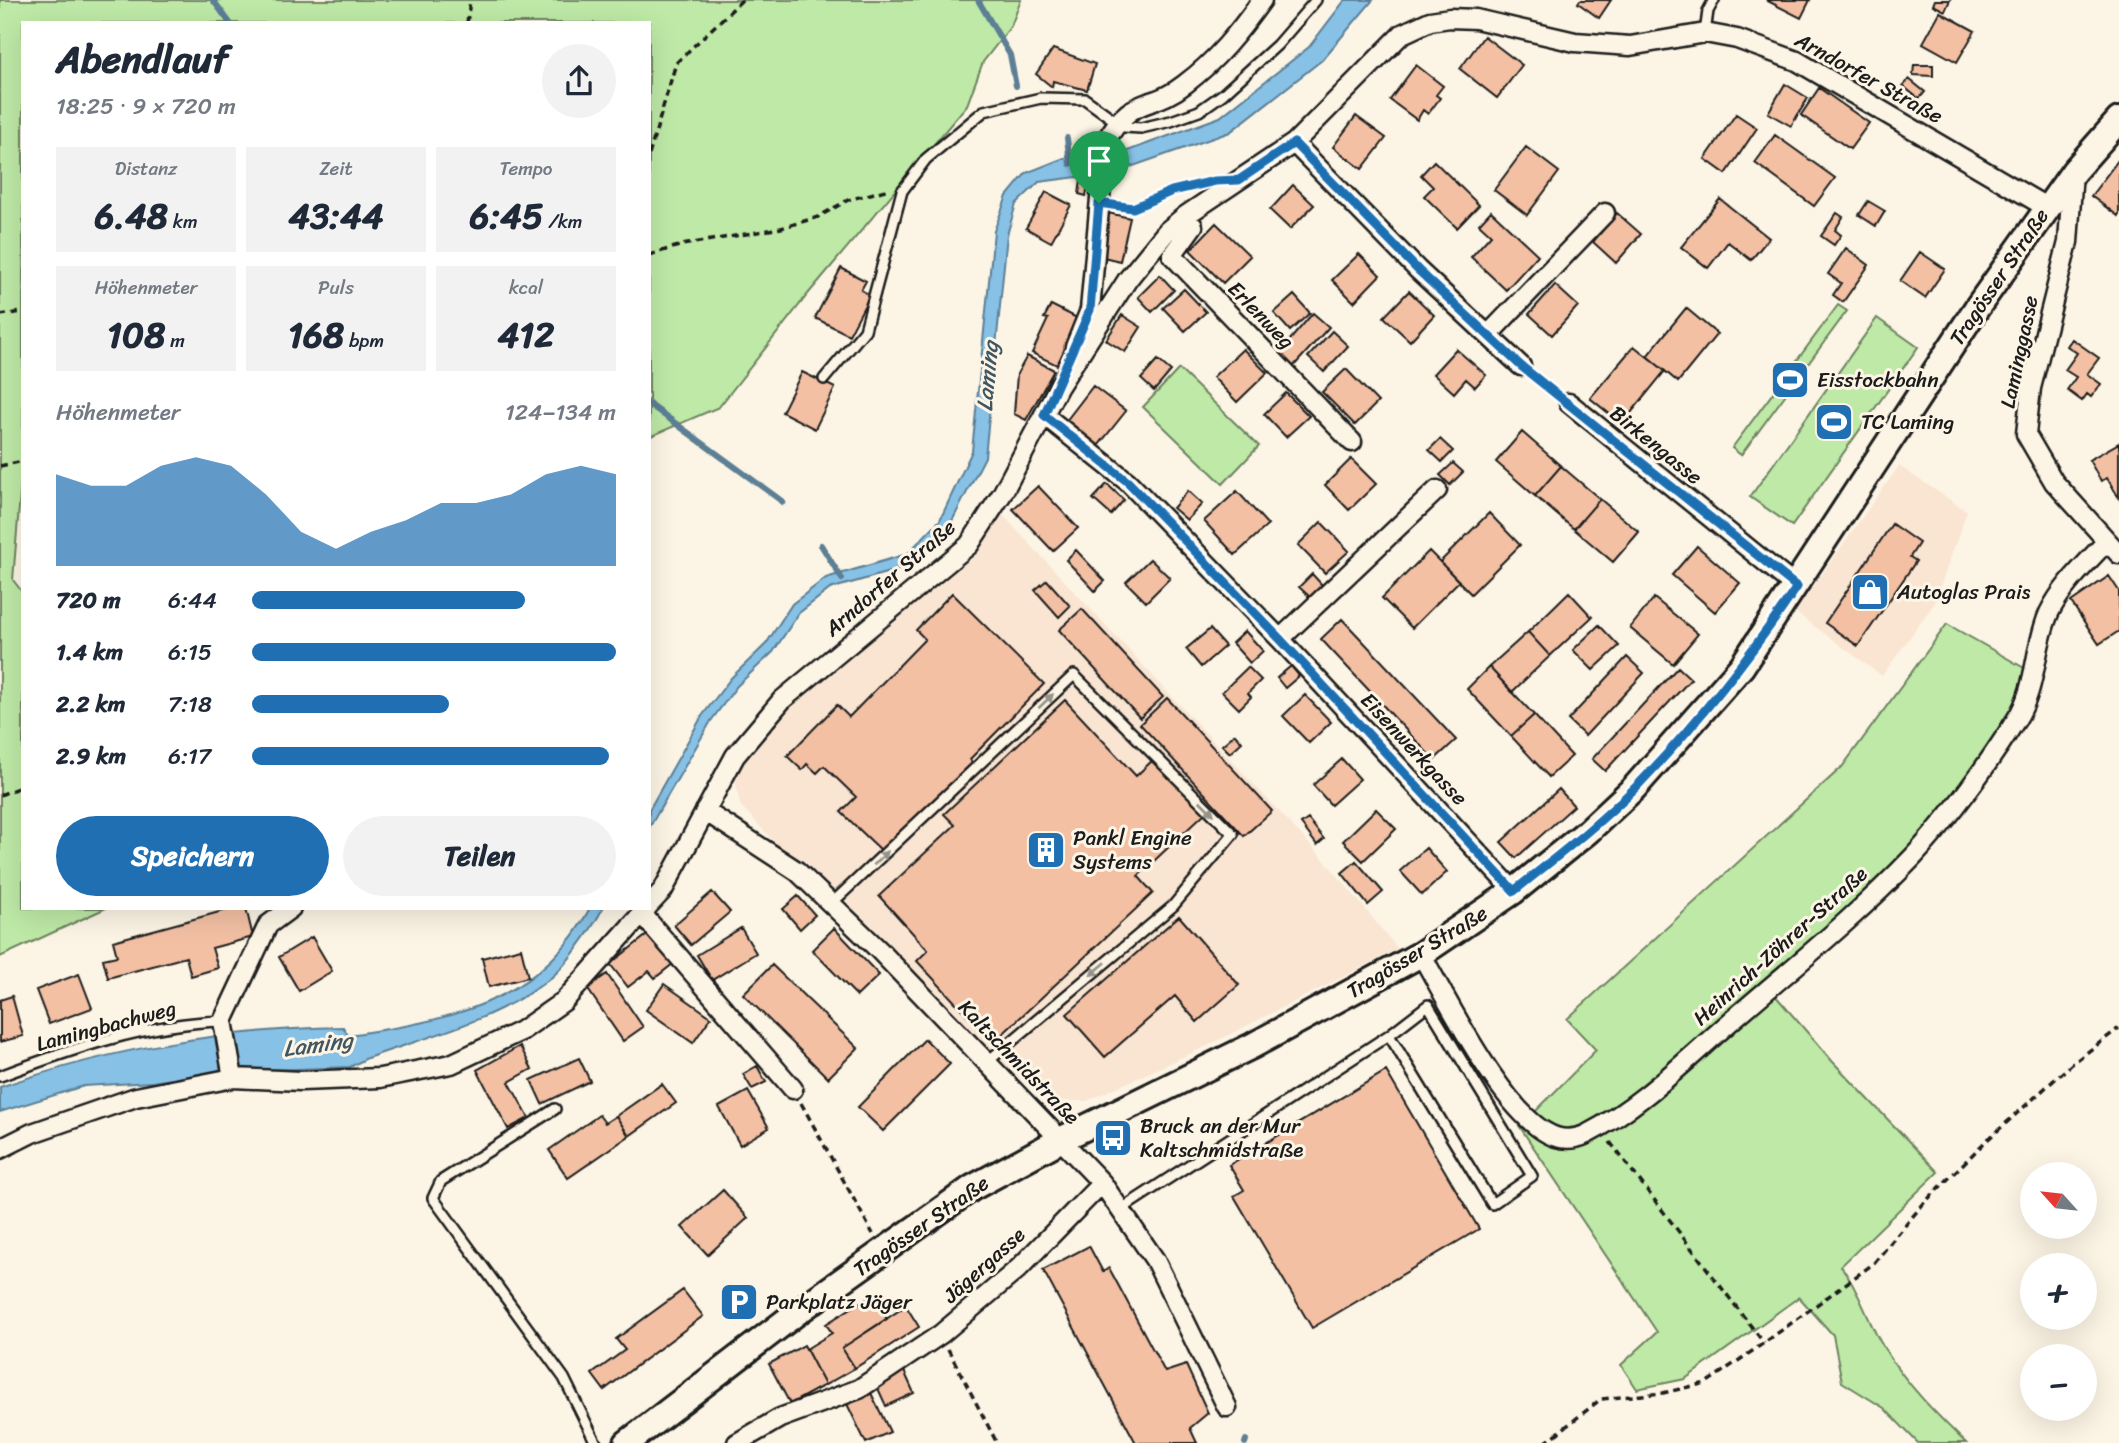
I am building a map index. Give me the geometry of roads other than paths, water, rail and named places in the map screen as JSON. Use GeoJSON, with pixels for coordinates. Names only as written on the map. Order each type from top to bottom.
{"type":"FeatureCollection","features":[{"type":"Feature","properties":{"kind":"main road","name":"Tragösser Straße"},"geometry":{"type":"LineString","coordinates":[[627,1443],[799,1311],[972,1188],[1062,1139],[1252,1046],[1421,954],[1514,891],[1634,788],[1693,725],[1742,666],[1797,587],[1976,309],[2046,207],[2119,120]]}},
{"type":"Feature","properties":{"kind":"street"},"geometry":{"type":"LineString","coordinates":[[1059,386],[1090,310],[1105,143],[1116,122],[1127,111],[1183,86],[1227,47],[1262,0]]}},
{"type":"Feature","properties":{"kind":"street","name":"Arndorfer Straße"},"geometry":{"type":"LineString","coordinates":[[651,903],[663,890],[735,756],[782,699],[968,545],[1002,494],[1059,386],[1128,279],[1167,231],[1294,143],[1402,34],[1430,21],[1476,19],[1575,42],[1630,46],[1705,33],[1737,39],[1797,61],[2046,207]]}},
{"type":"Feature","properties":{"kind":"street"},"geometry":{"type":"LineString","coordinates":[[1294,143],[1418,270],[1521,366]]}},
{"type":"Feature","properties":{"kind":"street","name":"Laminggasse"},"geometry":{"type":"LineString","coordinates":[[2074,171],[2068,242],[2031,388],[2026,434],[2054,482],[2113,548]]}},
{"type":"Feature","properties":{"kind":"street"},"geometry":{"type":"LineString","coordinates":[[1488,335],[1605,213]]}},
{"type":"Feature","properties":{"kind":"street","name":"Erlenweg"},"geometry":{"type":"LineString","coordinates":[[1185,216],[1193,226],[1172,255],[1352,442]]}},
{"type":"Feature","properties":{"kind":"street","name":"Birkengasse"},"geometry":{"type":"LineString","coordinates":[[1569,404],[1797,587]]}},
{"type":"Feature","properties":{"kind":"street","name":"Eisenwerkgasse"},"geometry":{"type":"LineString","coordinates":[[1044,415],[1128,482],[1280,639],[1514,891]]}},
{"type":"Feature","properties":{"kind":"street"},"geometry":{"type":"LineString","coordinates":[[1280,639],[1437,490]]}},
{"type":"Feature","properties":{"kind":"street","name":"Heinrich-Zöhrer-Straße"},"geometry":{"type":"LineString","coordinates":[[1421,954],[1501,1087],[1534,1125],[1546,1133],[1573,1139],[1598,1127],[1636,1102],[1826,941],[1914,856],[1984,768],[2019,717],[2033,677],[2049,614],[2064,588],[2113,548]]}},
{"type":"Feature","properties":{"kind":"street","name":"Kaltschmidstraße"},"geometry":{"type":"LineString","coordinates":[[705,811],[797,871],[1102,1182],[1155,1260],[1227,1406]]}},
{"type":"Feature","properties":{"kind":"street"},"geometry":{"type":"LineString","coordinates":[[233,1078],[223,1021],[268,925],[288,910]]}},
{"type":"Feature","properties":{"kind":"street","name":"Arndorfer Straße"},"geometry":{"type":"LineString","coordinates":[[0,1149],[32,1133],[136,1097],[233,1078],[301,1082],[380,1078],[451,1064],[521,1031],[564,1001],[645,910]]}},
{"type":"Feature","properties":{"kind":"street"},"geometry":{"type":"LineString","coordinates":[[647,910],[793,1089]]}},
{"type":"Feature","properties":{"kind":"street","name":"Jägergasse"},"geometry":{"type":"LineString","coordinates":[[737,1443],[780,1418],[859,1389],[941,1334],[1018,1269],[1102,1182]]}},
{"type":"Feature","properties":{"kind":"lane"},"geometry":{"type":"LineString","coordinates":[[824,379],[865,330],[902,191],[926,159],[984,111],[1041,98],[1085,99],[1124,127],[1141,128],[1171,121],[1199,111],[1223,94],[1277,45],[1316,0]]}},
{"type":"Feature","properties":{"kind":"lane"},"geometry":{"type":"LineString","coordinates":[[1705,33],[1708,11],[1714,0]]}},
{"type":"Feature","properties":{"kind":"lane"},"geometry":{"type":"LineString","coordinates":[[831,904],[1074,674],[1233,834],[1173,905],[986,1062]]}},
{"type":"Feature","properties":{"kind":"lane"},"geometry":{"type":"LineString","coordinates":[[1120,1210],[1389,1035],[1428,1005],[1532,1176],[1492,1204],[1389,1035]]}},
{"type":"Feature","properties":{"kind":"lane","name":"Lamingbachweg"},"geometry":{"type":"LineString","coordinates":[[0,1076],[95,1043],[182,1022],[223,1021]]}},
{"type":"Feature","properties":{"kind":"lane"},"geometry":{"type":"LineString","coordinates":[[555,1110],[441,1181],[433,1198],[564,1378],[596,1443]]}},
{"type":"Feature","properties":{"kind":"water","name":"Laming"},"geometry":{"type":"Polygon","coordinates":[[[1345,0],[1373,0],[1322,60],[1230,132],[1116,172],[1039,182],[1016,204],[1007,235],[985,457],[949,527],[914,565],[830,589],[799,613],[773,652],[737,686],[711,721],[651,825],[651,806],[702,716],[731,678],[766,644],[792,604],[826,578],[907,554],[940,520],[972,451],[994,231],[1007,196],[1026,173],[1064,158],[1114,156],[1220,117],[1309,47],[1345,0]]]}},
{"type":"Feature","properties":{"kind":"water","name":"Laming"},"geometry":{"type":"Polygon","coordinates":[[[589,910],[602,910],[562,967],[527,995],[483,1017],[367,1058],[350,1067],[218,1072],[152,1082],[84,1086],[0,1112],[0,1087],[127,1051],[254,1032],[343,1027],[348,1035],[455,1014],[517,987],[545,966],[569,940],[589,910]]]}},
{"type":"Feature","properties":{"kind":"waterway"},"geometry":{"type":"LineString","coordinates":[[213,0],[229,21]]}},
{"type":"Feature","properties":{"kind":"waterway"},"geometry":{"type":"LineString","coordinates":[[978,0],[1010,55],[1016,86]]}},
{"type":"Feature","properties":{"kind":"waterway"},"geometry":{"type":"LineString","coordinates":[[1067,138],[1070,164]]}},
{"type":"Feature","properties":{"kind":"waterway"},"geometry":{"type":"LineString","coordinates":[[651,405],[783,502]]}},
{"type":"Feature","properties":{"kind":"waterway"},"geometry":{"type":"LineString","coordinates":[[821,545],[842,579]]}},
{"type":"Feature","properties":{"kind":"place","name":"Eisstockbahn"},"geometry":{"type":"Point","coordinates":[1790,380]}},
{"type":"Feature","properties":{"kind":"place","name":"TC Laming"},"geometry":{"type":"Point","coordinates":[1834,422]}},
{"type":"Feature","properties":{"kind":"place","name":"Autoglas Prais"},"geometry":{"type":"Point","coordinates":[1870,592]}},
{"type":"Feature","properties":{"kind":"place","name":"Pankl Engine Systems"},"geometry":{"type":"Point","coordinates":[1046,850]}},
{"type":"Feature","properties":{"kind":"place","name":"Bruck an der Mur Kaltschmidstraße"},"geometry":{"type":"Point","coordinates":[1113,1138]}},
{"type":"Feature","properties":{"kind":"place","name":"Parkplatz Jäger"},"geometry":{"type":"Point","coordinates":[739,1302]}}]}
